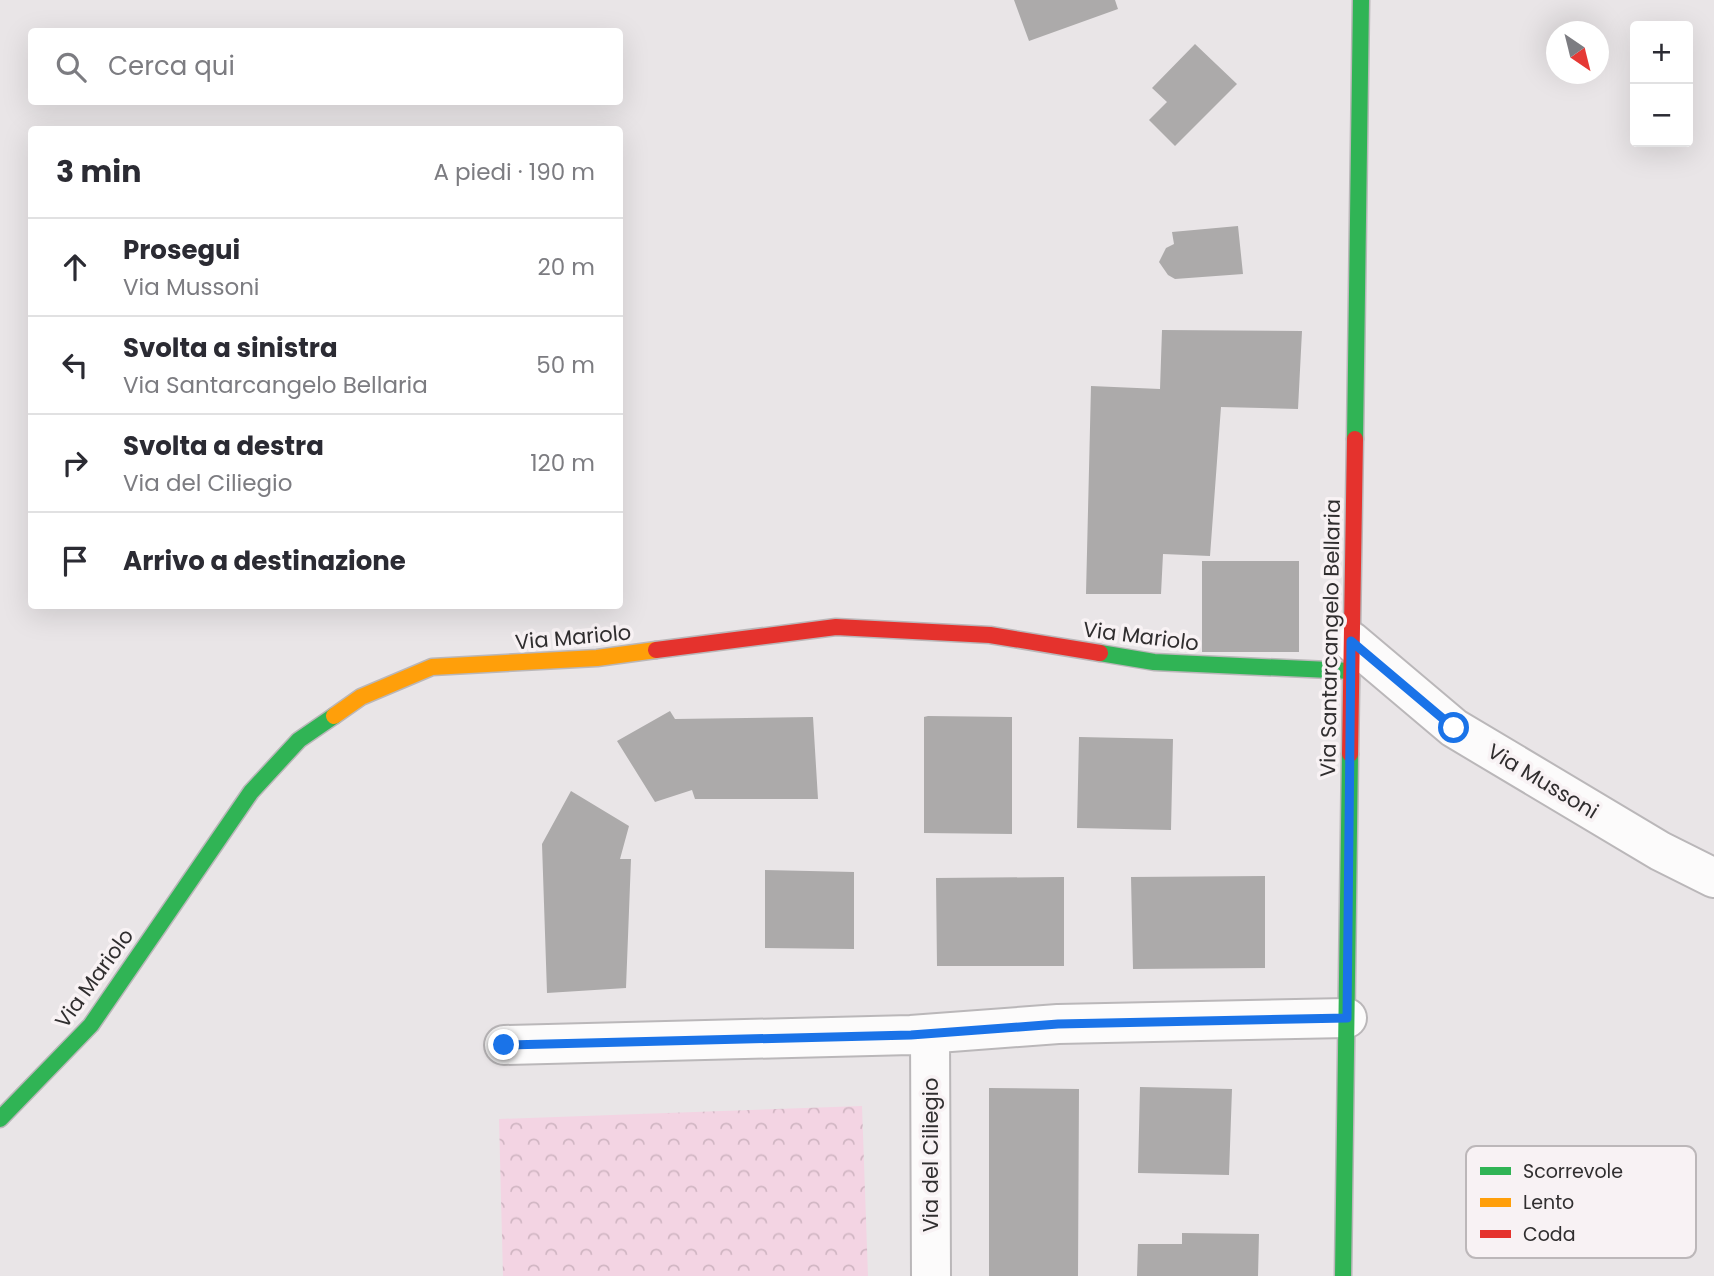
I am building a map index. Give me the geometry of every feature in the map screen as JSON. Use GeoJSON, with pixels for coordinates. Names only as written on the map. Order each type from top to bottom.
{"type":"FeatureCollection","features":[{"type":"Feature","properties":{"kind":"street","name":"Via Santarcangelo Bellaria"},"geometry":{"type":"LineString","coordinates":[[1343,1276],[1361,0]]}},
{"type":"Feature","properties":{"kind":"street","name":"Via Mariolo"},"geometry":{"type":"LineString","coordinates":[[0,1119],[91,1025],[251,792],[299,740],[361,697],[432,667],[597,658],[836,627],[990,635],[1154,662],[1351,656]]}},
{"type":"Feature","properties":{"kind":"street","name":"Via Mussoni"},"geometry":{"type":"LineString","coordinates":[[1351,656],[1454,728],[1660,851],[1714,878]]}},
{"type":"Feature","properties":{"kind":"street"},"geometry":{"type":"LineString","coordinates":[[504,1045],[930,1034],[1058,1024],[1347,1018]]}},
{"type":"Feature","properties":{"kind":"street","name":"Via del Ciliegio"},"geometry":{"type":"LineString","coordinates":[[930,1034],[931,1276]]}},
{"type":"Feature","properties":{"kind":"green space"},"geometry":{"type":"Polygon","coordinates":[[[862,1106],[868,1276],[503,1276],[499,1119],[862,1106]]]}},
{"type":"Feature","properties":{"kind":"building"},"geometry":{"type":"Polygon","coordinates":[[[1014,0],[1115,0],[1118,9],[1029,41],[1014,0]]]}},
{"type":"Feature","properties":{"kind":"building"},"geometry":{"type":"Polygon","coordinates":[[[1195,44],[1237,84],[1175,146],[1149,120],[1167,102],[1152,88],[1195,44]]]}},
{"type":"Feature","properties":{"kind":"building"},"geometry":{"type":"Polygon","coordinates":[[[1238,226],[1243,274],[1175,279],[1168,275],[1159,262],[1166,248],[1174,244],[1172,232],[1238,226]]]}},
{"type":"Feature","properties":{"kind":"building"},"geometry":{"type":"Polygon","coordinates":[[[1162,330],[1302,331],[1298,409],[1221,407],[1210,556],[1163,554],[1161,594],[1086,594],[1091,386],[1160,389],[1162,330]]]}},
{"type":"Feature","properties":{"kind":"building"},"geometry":{"type":"Polygon","coordinates":[[[1202,561],[1299,561],[1299,652],[1202,652],[1202,561]]]}},
{"type":"Feature","properties":{"kind":"building"},"geometry":{"type":"Polygon","coordinates":[[[670,711],[675,719],[813,717],[818,799],[695,799],[692,790],[655,802],[617,741],[670,711]]]}},
{"type":"Feature","properties":{"kind":"building"},"geometry":{"type":"Polygon","coordinates":[[[924,717],[1012,717],[1012,834],[924,833],[924,717]]]}},
{"type":"Feature","properties":{"kind":"building"},"geometry":{"type":"Polygon","coordinates":[[[1079,737],[1173,739],[1171,830],[1077,828],[1079,737]]]}},
{"type":"Feature","properties":{"kind":"building"},"geometry":{"type":"Polygon","coordinates":[[[571,791],[629,826],[620,859],[631,859],[626,988],[547,993],[542,844],[571,791]]]}},
{"type":"Feature","properties":{"kind":"building"},"geometry":{"type":"Polygon","coordinates":[[[765,870],[854,872],[854,949],[765,948],[765,870]]]}},
{"type":"Feature","properties":{"kind":"building"},"geometry":{"type":"Polygon","coordinates":[[[1265,876],[1265,968],[1133,969],[1131,877],[1265,876]]]}},
{"type":"Feature","properties":{"kind":"building"},"geometry":{"type":"Polygon","coordinates":[[[1064,877],[1064,966],[937,966],[936,878],[1064,877]]]}},
{"type":"Feature","properties":{"kind":"building"},"geometry":{"type":"Polygon","coordinates":[[[1140,1087],[1232,1089],[1229,1175],[1138,1173],[1140,1087]]]}},
{"type":"Feature","properties":{"kind":"building"},"geometry":{"type":"Polygon","coordinates":[[[989,1088],[1079,1089],[1078,1276],[989,1276],[989,1088]]]}},
{"type":"Feature","properties":{"kind":"building"},"geometry":{"type":"Polygon","coordinates":[[[1182,1233],[1259,1234],[1258,1276],[1137,1276],[1138,1244],[1182,1244],[1182,1233]]]}},
{"type":"Feature","properties":{"kind":"traffic: fast"},"geometry":{"type":"LineString","coordinates":[[1355,439],[1361,0]]}},
{"type":"Feature","properties":{"kind":"traffic: fast"},"geometry":{"type":"LineString","coordinates":[[1100,653],[1154,662],[1351,671]]}},
{"type":"Feature","properties":{"kind":"traffic: fast"},"geometry":{"type":"LineString","coordinates":[[0,1119],[91,1025],[251,792],[299,740],[334,716]]}},
{"type":"Feature","properties":{"kind":"traffic: fast"},"geometry":{"type":"LineString","coordinates":[[1343,1276],[1350,754]]}},
{"type":"Feature","properties":{"kind":"traffic: slow"},"geometry":{"type":"LineString","coordinates":[[334,716],[361,697],[432,667],[597,658],[656,650]]}},
{"type":"Feature","properties":{"kind":"traffic: jam"},"geometry":{"type":"LineString","coordinates":[[1350,754],[1355,439]]}},
{"type":"Feature","properties":{"kind":"traffic: jam"},"geometry":{"type":"LineString","coordinates":[[656,650],[836,627],[990,635],[1100,653]]}},
{"type":"Feature","properties":{"kind":"route"},"geometry":{"type":"LineString","coordinates":[[504,1045],[911,1035],[1058,1024],[1347,1018],[1351,641],[1454,728]]}}]}
